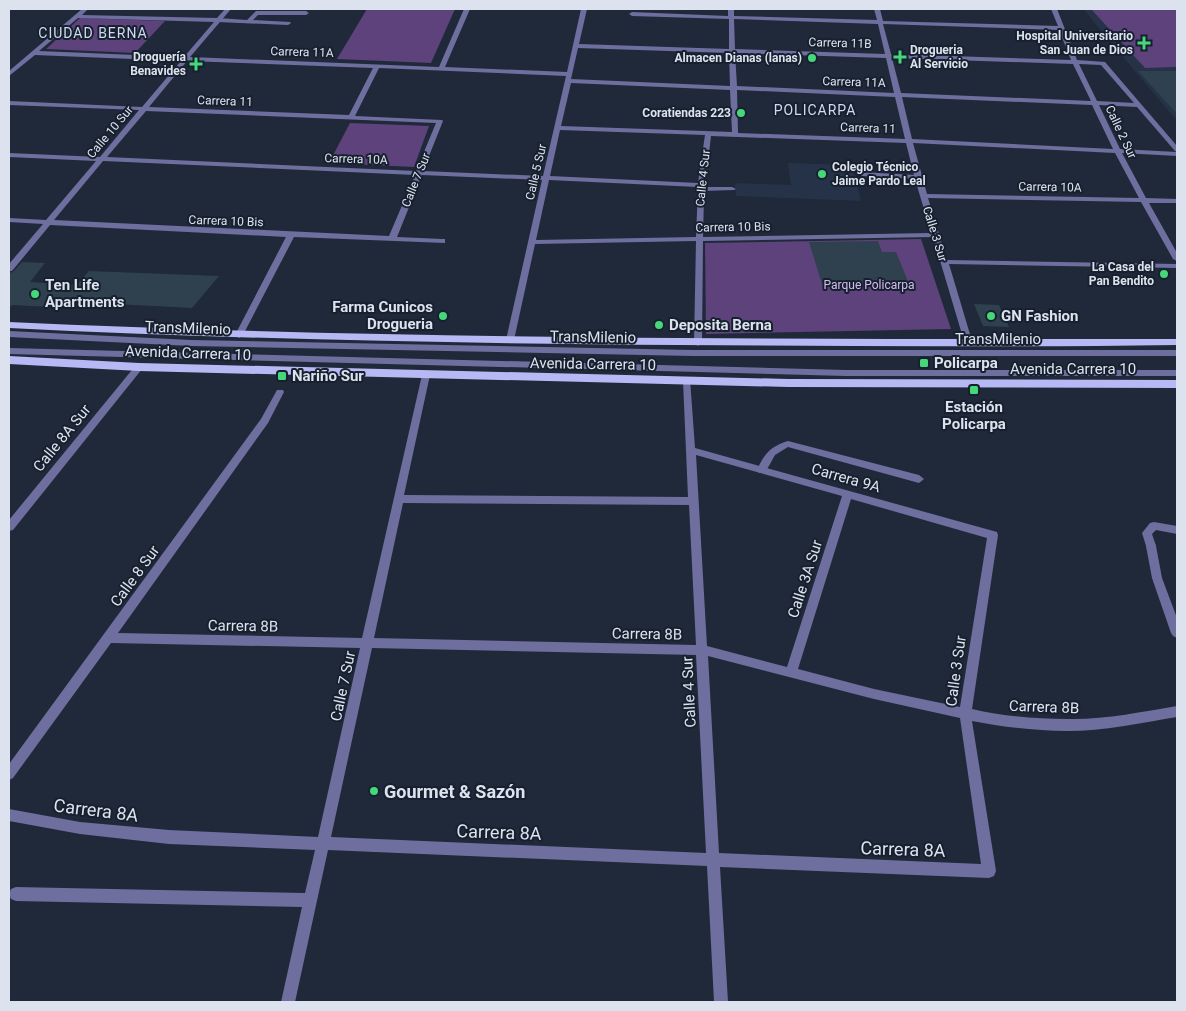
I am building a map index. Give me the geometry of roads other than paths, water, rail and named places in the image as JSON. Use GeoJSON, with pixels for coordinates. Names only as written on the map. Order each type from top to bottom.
{"type":"FeatureCollection","features":[{"type":"Feature","properties":{"kind":"main road","name":"Avenida Carrera 10"},"geometry":{"type":"LineString","coordinates":[[9,325],[239,336],[698,343],[1177,342]]}},
{"type":"Feature","properties":{"kind":"main road","name":"Avenida Carrera 10"},"geometry":{"type":"LineString","coordinates":[[9,360],[139,367],[687,381],[873,384],[1177,384]]}},
{"type":"Feature","properties":{"kind":"street"},"geometry":{"type":"LineString","coordinates":[[9,74],[84,9]]}},
{"type":"Feature","properties":{"kind":"street","name":"Calle 10 Sur"},"geometry":{"type":"LineString","coordinates":[[10,267],[228,9]]}},
{"type":"Feature","properties":{"kind":"street"},"geometry":{"type":"LineString","coordinates":[[442,69],[467,9]]}},
{"type":"Feature","properties":{"kind":"street","name":"Calle 5 Sur"},"geometry":{"type":"LineString","coordinates":[[510,340],[584,9]]}},
{"type":"Feature","properties":{"kind":"street"},"geometry":{"type":"LineString","coordinates":[[731,9],[735,135]]}},
{"type":"Feature","properties":{"kind":"street","name":"Calle 3 Sur"},"geometry":{"type":"LineString","coordinates":[[877,9],[923,196],[968,342]]}},
{"type":"Feature","properties":{"kind":"street","name":"Calle 2 Sur"},"geometry":{"type":"LineString","coordinates":[[1054,9],[1075,62],[1117,151],[1177,259]]}},
{"type":"Feature","properties":{"kind":"street"},"geometry":{"type":"LineString","coordinates":[[249,21],[256,12],[306,13]]}},
{"type":"Feature","properties":{"kind":"street"},"geometry":{"type":"LineString","coordinates":[[266,31],[282,12]]}},
{"type":"Feature","properties":{"kind":"street"},"geometry":{"type":"LineString","coordinates":[[632,14],[1062,28]]}},
{"type":"Feature","properties":{"kind":"street"},"geometry":{"type":"LineString","coordinates":[[76,16],[288,23]]}},
{"type":"Feature","properties":{"kind":"street","name":"Carrera 11B"},"geometry":{"type":"LineString","coordinates":[[576,46],[1102,63],[1139,105]]}},
{"type":"Feature","properties":{"kind":"street","name":"Carrera 11A"},"geometry":{"type":"LineString","coordinates":[[33,53],[442,69],[734,88],[1139,105]]}},
{"type":"Feature","properties":{"kind":"street"},"geometry":{"type":"LineString","coordinates":[[351,117],[377,67]]}},
{"type":"Feature","properties":{"kind":"street","name":"Carrera 11"},"geometry":{"type":"LineString","coordinates":[[9,103],[440,121]]}},
{"type":"Feature","properties":{"kind":"street"},"geometry":{"type":"LineString","coordinates":[[1139,105],[1177,152]]}},
{"type":"Feature","properties":{"kind":"street","name":"Calle 7 Sur"},"geometry":{"type":"LineString","coordinates":[[392,239],[440,121]]}},
{"type":"Feature","properties":{"kind":"street","name":"Carrera 11"},"geometry":{"type":"LineString","coordinates":[[557,128],[1177,152]]}},
{"type":"Feature","properties":{"kind":"street","name":"Calle 4 Sur"},"geometry":{"type":"LineString","coordinates":[[698,343],[702,187],[708,134]]}},
{"type":"Feature","properties":{"kind":"street","name":"Carrera 10A"},"geometry":{"type":"LineString","coordinates":[[9,155],[546,178],[732,190]]}},
{"type":"Feature","properties":{"kind":"street"},"geometry":{"type":"LineString","coordinates":[[861,174],[918,177]]}},
{"type":"Feature","properties":{"kind":"street","name":"Carrera 10A"},"geometry":{"type":"LineString","coordinates":[[923,196],[1177,201]]}},
{"type":"Feature","properties":{"kind":"street","name":"Carrera 10 Bis"},"geometry":{"type":"LineString","coordinates":[[9,220],[442,241]]}},
{"type":"Feature","properties":{"kind":"street"},"geometry":{"type":"LineString","coordinates":[[239,336],[291,235]]}},
{"type":"Feature","properties":{"kind":"street","name":"Carrera 10 Bis"},"geometry":{"type":"LineString","coordinates":[[532,242],[935,235]]}},
{"type":"Feature","properties":{"kind":"street"},"geometry":{"type":"LineString","coordinates":[[943,262],[1177,266]]}},
{"type":"Feature","properties":{"kind":"street","name":"TransMilenio"},"geometry":{"type":"LineString","coordinates":[[9,334],[191,343],[693,353],[1177,353]]}},
{"type":"Feature","properties":{"kind":"street","name":"TransMilenio"},"geometry":{"type":"LineString","coordinates":[[9,351],[846,373],[1177,373]]}},
{"type":"Feature","properties":{"kind":"street","name":"Calle 8A Sur"},"geometry":{"type":"LineString","coordinates":[[9,527],[139,367]]}},
{"type":"Feature","properties":{"kind":"street","name":"Calle 7 Sur"},"geometry":{"type":"LineString","coordinates":[[288,1002],[426,375]]}},
{"type":"Feature","properties":{"kind":"street","name":"Calle 4 Sur"},"geometry":{"type":"LineString","coordinates":[[687,381],[721,1002]]}},
{"type":"Feature","properties":{"kind":"street","name":"Calle 8 Sur"},"geometry":{"type":"LineString","coordinates":[[9,774],[265,421],[280,392]]}},
{"type":"Feature","properties":{"kind":"street"},"geometry":{"type":"LineString","coordinates":[[762,470],[768,454],[777,447],[788,444],[919,478]]}},
{"type":"Feature","properties":{"kind":"street","name":"Carrera 9A"},"geometry":{"type":"LineString","coordinates":[[691,450],[993,535]]}},
{"type":"Feature","properties":{"kind":"street","name":"Calle 3A Sur"},"geometry":{"type":"LineString","coordinates":[[791,673],[848,494]]}},
{"type":"Feature","properties":{"kind":"street"},"geometry":{"type":"LineString","coordinates":[[399,499],[694,501]]}},
{"type":"Feature","properties":{"kind":"street"},"geometry":{"type":"LineString","coordinates":[[1177,530],[1154,526],[1147,533],[1152,546],[1158,578],[1177,633]]}},
{"type":"Feature","properties":{"kind":"street","name":"Calle 3 Sur"},"geometry":{"type":"LineString","coordinates":[[988,871],[966,714],[993,535]]}},
{"type":"Feature","properties":{"kind":"street","name":"Carrera 8B"},"geometry":{"type":"LineString","coordinates":[[108,638],[702,650],[874,694],[994,720],[1067,725],[1100,723],[1177,712]]}},
{"type":"Feature","properties":{"kind":"street","name":"Carrera 8A"},"geometry":{"type":"LineString","coordinates":[[9,815],[80,828],[170,837],[988,871]]}},
{"type":"Feature","properties":{"kind":"street"},"geometry":{"type":"LineString","coordinates":[[16,894],[310,900]]}},
{"type":"Feature","properties":{"kind":"place","name":"Hospital Universitario San Juan de Dios"},"geometry":{"type":"Point","coordinates":[1144,43]}},
{"type":"Feature","properties":{"kind":"place","name":"Drogueria Al Servicio"},"geometry":{"type":"Point","coordinates":[900,57]}},
{"type":"Feature","properties":{"kind":"place","name":"Almacen Dianas (lanas)"},"geometry":{"type":"Point","coordinates":[812,58]}},
{"type":"Feature","properties":{"kind":"place","name":"Droguería Benavides"},"geometry":{"type":"Point","coordinates":[196,64]}},
{"type":"Feature","properties":{"kind":"place","name":"Coratiendas 223"},"geometry":{"type":"Point","coordinates":[741,113]}},
{"type":"Feature","properties":{"kind":"place","name":"Colegio Técnico Jaime Pardo Leal"},"geometry":{"type":"Point","coordinates":[822,174]}},
{"type":"Feature","properties":{"kind":"place","name":"La Casa del Pan Bendito"},"geometry":{"type":"Point","coordinates":[1164,274]}},
{"type":"Feature","properties":{"kind":"place","name":"Ten Life Apartments"},"geometry":{"type":"Point","coordinates":[35,294]}},
{"type":"Feature","properties":{"kind":"place","name":"Farma Cunicos Drogueria"},"geometry":{"type":"Point","coordinates":[443,316]}},
{"type":"Feature","properties":{"kind":"place","name":"GN Fashion"},"geometry":{"type":"Point","coordinates":[991,316]}},
{"type":"Feature","properties":{"kind":"place","name":"Deposita Berna"},"geometry":{"type":"Point","coordinates":[659,325]}},
{"type":"Feature","properties":{"kind":"place","name":"Policarpa"},"geometry":{"type":"Point","coordinates":[924,363]}},
{"type":"Feature","properties":{"kind":"place","name":"Nariño Sur"},"geometry":{"type":"Point","coordinates":[282,376]}},
{"type":"Feature","properties":{"kind":"place","name":"Estación Policarpa"},"geometry":{"type":"Point","coordinates":[974,390]}},
{"type":"Feature","properties":{"kind":"place","name":"Gourmet & Sazón"},"geometry":{"type":"Point","coordinates":[374,791]}},
{"type":"Feature","properties":{"kind":"district","name":"CIUDAD BERNA"},"geometry":{"type":"Point","coordinates":[93,33]}},
{"type":"Feature","properties":{"kind":"district","name":"POLICARPA"},"geometry":{"type":"Point","coordinates":[815,110]}},
{"type":"Feature","properties":{"kind":"park label","name":"Parque Policarpa"},"geometry":{"type":"Point","coordinates":[869,285]}}]}
